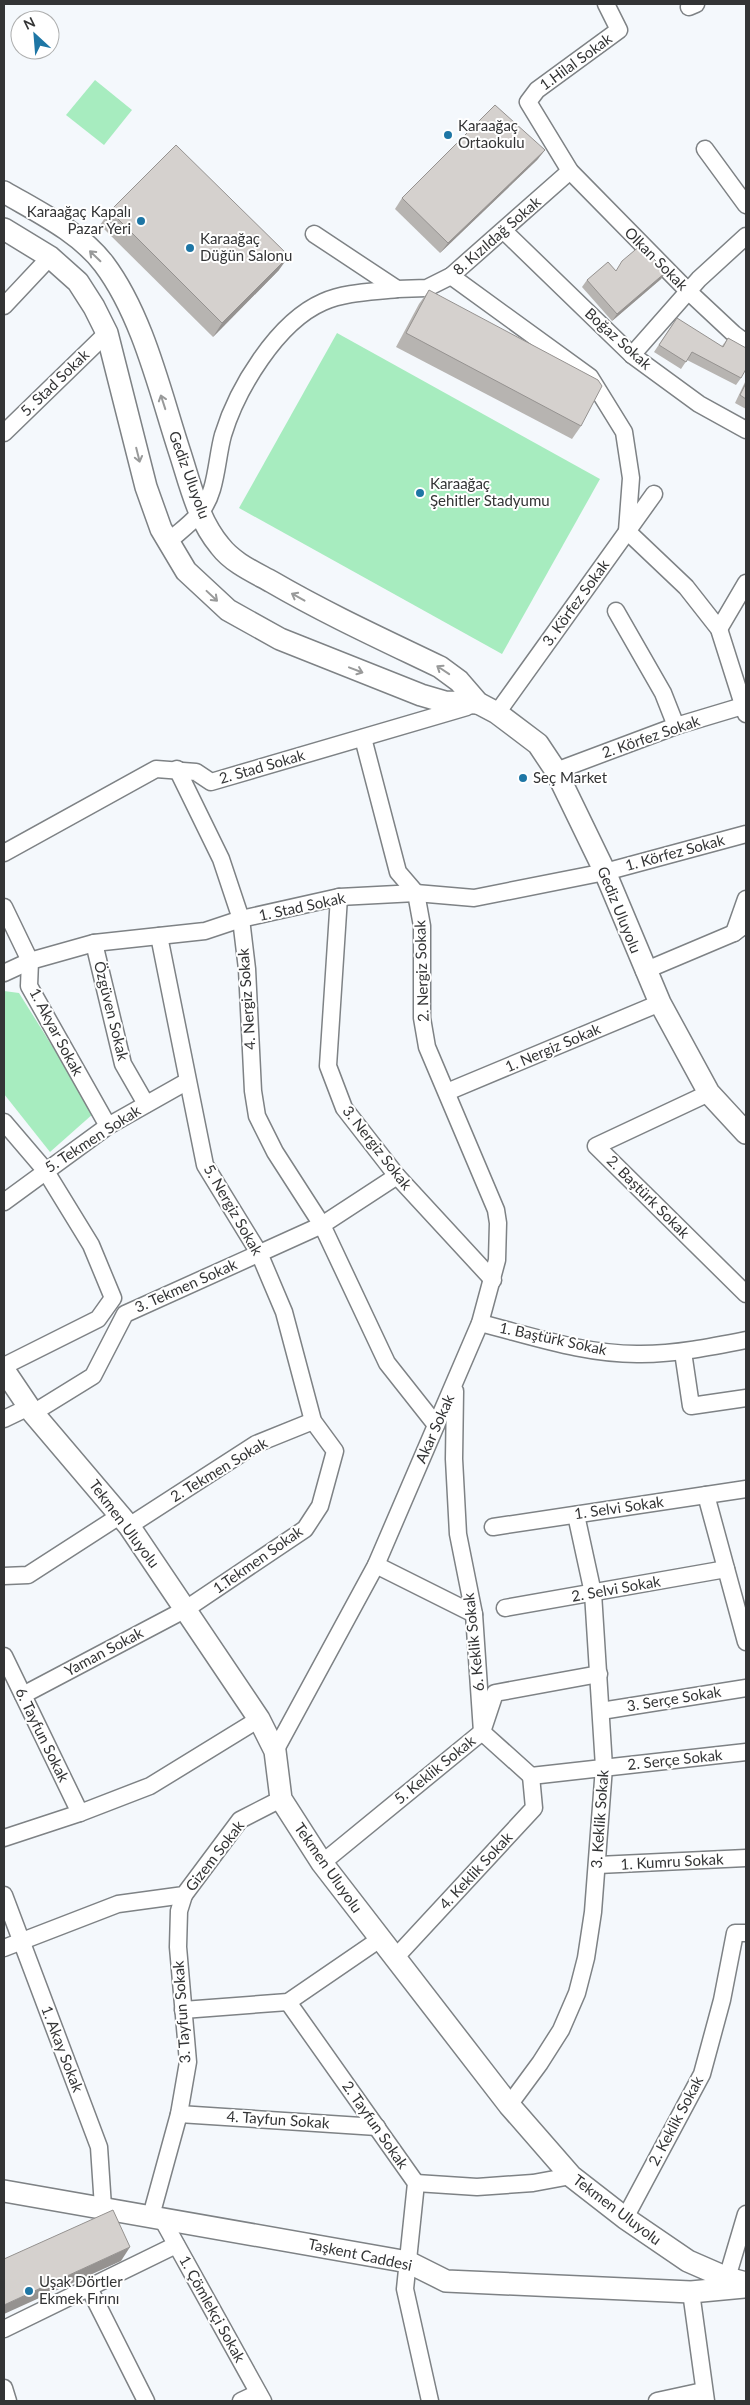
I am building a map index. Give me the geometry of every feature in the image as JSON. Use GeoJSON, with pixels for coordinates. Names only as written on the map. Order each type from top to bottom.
{"type":"FeatureCollection","features":[{"type":"Feature","properties":{"kind":"street","name":"1.Hilal Sokak"},"geometry":{"type":"LineString","coordinates":[[570,171],[528,102],[537,90],[619,30],[606,4]]}},
{"type":"Feature","properties":{"kind":"street"},"geometry":{"type":"LineString","coordinates":[[705,149],[746,205]]}},
{"type":"Feature","properties":{"kind":"street","name":"8. Kızıldağ Sokak"},"geometry":{"type":"LineString","coordinates":[[200,513],[210,491],[223,436],[235,405],[255,369],[298,316],[323,302],[350,294],[427,288],[452,276],[570,171]]}},
{"type":"Feature","properties":{"kind":"street","name":"Olkan Sokak"},"geometry":{"type":"LineString","coordinates":[[570,171],[688,291],[746,343]]}},
{"type":"Feature","properties":{"kind":"street","name":"Gediz Uluyolu"},"geometry":{"type":"LineString","coordinates":[[4,192],[51,219],[79,240],[104,263],[124,296],[141,336],[200,513],[220,546],[236,562],[302,599],[440,667],[459,681],[478,703],[497,713],[538,744],[556,771],[604,872],[644,971],[660,1003],[709,1093],[746,1133]]}},
{"type":"Feature","properties":{"kind":"street","name":"Gediz Uluyolu"},"geometry":{"type":"LineString","coordinates":[[4,229],[50,257],[78,282],[94,307],[107,333],[146,487],[168,542],[186,571],[228,610],[280,639],[421,695],[445,702],[478,703]]}},
{"type":"Feature","properties":{"kind":"street","name":"Boğaz Sokak"},"geometry":{"type":"LineString","coordinates":[[504,231],[632,355],[699,404],[746,430]]}},
{"type":"Feature","properties":{"kind":"street"},"geometry":{"type":"LineString","coordinates":[[314,234],[397,289]]}},
{"type":"Feature","properties":{"kind":"street"},"geometry":{"type":"LineString","coordinates":[[632,355],[688,291],[746,236]]}},
{"type":"Feature","properties":{"kind":"street"},"geometry":{"type":"LineString","coordinates":[[4,306],[50,257]]}},
{"type":"Feature","properties":{"kind":"street"},"geometry":{"type":"LineString","coordinates":[[452,276],[590,377],[624,432],[631,478],[627,532],[686,586],[719,629],[745,708]]}},
{"type":"Feature","properties":{"kind":"street","name":"5. Stad Sokak"},"geometry":{"type":"LineString","coordinates":[[4,434],[107,333]]}},
{"type":"Feature","properties":{"kind":"street","name":"3. Körfez Sokak"},"geometry":{"type":"LineString","coordinates":[[497,713],[654,494]]}},
{"type":"Feature","properties":{"kind":"street"},"geometry":{"type":"LineString","coordinates":[[168,542],[200,513]]}},
{"type":"Feature","properties":{"kind":"street"},"geometry":{"type":"LineString","coordinates":[[719,629],[746,583]]}},
{"type":"Feature","properties":{"kind":"street"},"geometry":{"type":"LineString","coordinates":[[616,610],[663,693],[676,726]]}},
{"type":"Feature","properties":{"kind":"street","name":"2. Stad Sokak"},"geometry":{"type":"LineString","coordinates":[[4,853],[156,769],[177,769],[196,772],[211,782],[478,703]]}},
{"type":"Feature","properties":{"kind":"street","name":"2. Körfez Sokak"},"geometry":{"type":"LineString","coordinates":[[556,771],[676,726],[745,708]]}},
{"type":"Feature","properties":{"kind":"street"},"geometry":{"type":"LineString","coordinates":[[363,738],[398,872],[416,893]]}},
{"type":"Feature","properties":{"kind":"street","name":"4. Nergiz Sokak"},"geometry":{"type":"LineString","coordinates":[[177,769],[221,859],[241,920],[247,968],[253,1091],[257,1116],[275,1152],[322,1225],[387,1363],[436,1425]]}},
{"type":"Feature","properties":{"kind":"street","name":"1. Körfez Sokak"},"geometry":{"type":"LineString","coordinates":[[604,872],[746,834]]}},
{"type":"Feature","properties":{"kind":"street","name":"1. Stad Sokak"},"geometry":{"type":"LineString","coordinates":[[4,973],[30,961],[94,943],[205,931],[241,920],[339,897],[416,893],[474,898],[604,872]]}},
{"type":"Feature","properties":{"kind":"street","name":"2. Nergiz Sokak"},"geometry":{"type":"LineString","coordinates":[[416,893],[422,926],[422,1018],[427,1047],[447,1092]]}},
{"type":"Feature","properties":{"kind":"street","name":"3. Nergiz Sokak"},"geometry":{"type":"LineString","coordinates":[[339,897],[328,1066],[344,1108],[396,1176],[493,1280]]}},
{"type":"Feature","properties":{"kind":"street"},"geometry":{"type":"LineString","coordinates":[[644,971],[740,928],[746,899]]}},
{"type":"Feature","properties":{"kind":"street","name":"1. Akyar Sokak"},"geometry":{"type":"LineString","coordinates":[[4,907],[30,961],[29,986],[108,1126]]}},
{"type":"Feature","properties":{"kind":"street","name":"5. Nergiz Sokak"},"geometry":{"type":"LineString","coordinates":[[159,936],[186,1082],[205,1165],[259,1253],[284,1312],[313,1421]]}},
{"type":"Feature","properties":{"kind":"street","name":"Özgüven Sokak"},"geometry":{"type":"LineString","coordinates":[[94,943],[123,1064],[146,1104]]}},
{"type":"Feature","properties":{"kind":"street","name":"1. Nergiz Sokak"},"geometry":{"type":"LineString","coordinates":[[447,1092],[660,1003]]}},
{"type":"Feature","properties":{"kind":"street","name":"5. Tekmen Sokak"},"geometry":{"type":"LineString","coordinates":[[4,1202],[45,1170],[108,1126],[186,1082]]}},
{"type":"Feature","properties":{"kind":"street","name":"Akar Sokak"},"geometry":{"type":"LineString","coordinates":[[275,1751],[376,1565],[455,1384],[480,1323],[493,1280],[498,1240],[496,1210],[447,1092]]}},
{"type":"Feature","properties":{"kind":"street","name":"2. Baştürk Sokak"},"geometry":{"type":"LineString","coordinates":[[709,1093],[596,1146],[746,1294]]}},
{"type":"Feature","properties":{"kind":"street"},"geometry":{"type":"LineString","coordinates":[[4,1122],[45,1170],[91,1244],[113,1298],[98,1319],[4,1366]]}},
{"type":"Feature","properties":{"kind":"street","name":"3. Tekmen Sokak"},"geometry":{"type":"LineString","coordinates":[[4,1419],[31,1410],[93,1376],[125,1314],[322,1225],[396,1176]]}},
{"type":"Feature","properties":{"kind":"street","name":"1. Baştürk Sokak"},"geometry":{"type":"LineString","coordinates":[[480,1323],[583,1348],[639,1354],[683,1352],[746,1340]]}},
{"type":"Feature","properties":{"kind":"street"},"geometry":{"type":"LineString","coordinates":[[683,1352],[691,1406],[746,1398]]}},
{"type":"Feature","properties":{"kind":"street","name":"Tekmen Uluyolu"},"geometry":{"type":"LineString","coordinates":[[4,1370],[31,1410],[125,1521],[186,1608],[259,1719],[275,1751],[281,1799],[322,1863],[509,2105],[572,2176],[625,2218],[688,2261],[740,2283]]}},
{"type":"Feature","properties":{"kind":"street","name":"6. Keklik Sokak"},"geometry":{"type":"LineString","coordinates":[[455,1384],[454,1459],[458,1534],[474,1614],[482,1732]]}},
{"type":"Feature","properties":{"kind":"street","name":"2. Tekmen Sokak"},"geometry":{"type":"LineString","coordinates":[[4,1576],[28,1574],[125,1521],[256,1444],[313,1421]]}},
{"type":"Feature","properties":{"kind":"street","name":"1.Tekmen Sokak"},"geometry":{"type":"LineString","coordinates":[[186,1608],[305,1529],[320,1506],[335,1451],[313,1421]]}},
{"type":"Feature","properties":{"kind":"street","name":"1. Selvi Sokak"},"geometry":{"type":"LineString","coordinates":[[493,1527],[746,1489]]}},
{"type":"Feature","properties":{"kind":"street"},"geometry":{"type":"LineString","coordinates":[[706,1495],[726,1569],[740,1596],[746,1642]]}},
{"type":"Feature","properties":{"kind":"street","name":"3. Keklik Sokak"},"geometry":{"type":"LineString","coordinates":[[509,2105],[540,2063],[561,2030],[577,1993],[586,1958],[594,1912],[604,1767],[593,1593],[576,1515]]}},
{"type":"Feature","properties":{"kind":"street"},"geometry":{"type":"LineString","coordinates":[[376,1565],[474,1614]]}},
{"type":"Feature","properties":{"kind":"street","name":"2. Selvi Sokak"},"geometry":{"type":"LineString","coordinates":[[505,1608],[726,1569]]}},
{"type":"Feature","properties":{"kind":"street","name":"Yaman Sokak"},"geometry":{"type":"LineString","coordinates":[[23,1695],[186,1608]]}},
{"type":"Feature","properties":{"kind":"street","name":"6. Tayfun Sokak"},"geometry":{"type":"LineString","coordinates":[[4,1656],[80,1814]]}},
{"type":"Feature","properties":{"kind":"street","name":"5. Keklik Sokak"},"geometry":{"type":"LineString","coordinates":[[322,1863],[482,1732],[495,1693],[599,1674]]}},
{"type":"Feature","properties":{"kind":"street","name":"3. Serçe Sokak"},"geometry":{"type":"LineString","coordinates":[[601,1711],[746,1688]]}},
{"type":"Feature","properties":{"kind":"street"},"geometry":{"type":"LineString","coordinates":[[4,1838],[80,1814],[150,1786],[259,1719]]}},
{"type":"Feature","properties":{"kind":"street"},"geometry":{"type":"LineString","coordinates":[[482,1732],[531,1776],[604,1767]]}},
{"type":"Feature","properties":{"kind":"street","name":"2. Serçe Sokak"},"geometry":{"type":"LineString","coordinates":[[604,1767],[746,1752]]}},
{"type":"Feature","properties":{"kind":"street","name":"4. Keklik Sokak"},"geometry":{"type":"LineString","coordinates":[[395,1958],[534,1808],[531,1776]]}},
{"type":"Feature","properties":{"kind":"street","name":"Gizem Sokak"},"geometry":{"type":"LineString","coordinates":[[4,1948],[118,1904],[184,1895],[240,1820],[281,1799]]}},
{"type":"Feature","properties":{"kind":"street","name":"1. Kumru Sokak"},"geometry":{"type":"LineString","coordinates":[[598,1865],[746,1858]]}},
{"type":"Feature","properties":{"kind":"street","name":"1. Akay Sokak"},"geometry":{"type":"LineString","coordinates":[[4,1895],[100,2147],[103,2207]]}},
{"type":"Feature","properties":{"kind":"street","name":"3. Tayfun Sokak"},"geometry":{"type":"LineString","coordinates":[[156,2216],[179,2114],[188,2062],[178,1947],[179,1911],[184,1895]]}},
{"type":"Feature","properties":{"kind":"street","name":"2. Keklik Sokak"},"geometry":{"type":"LineString","coordinates":[[625,2218],[702,2074],[740,1933]]}},
{"type":"Feature","properties":{"kind":"street"},"geometry":{"type":"LineString","coordinates":[[184,2010],[288,2002],[380,1939]]}},
{"type":"Feature","properties":{"kind":"street","name":"2. Tayfun Sokak"},"geometry":{"type":"LineString","coordinates":[[288,2002],[416,2183],[405,2289],[430,2401]]}},
{"type":"Feature","properties":{"kind":"street","name":"4. Tayfun Sokak"},"geometry":{"type":"LineString","coordinates":[[179,2114],[377,2127]]}},
{"type":"Feature","properties":{"kind":"street"},"geometry":{"type":"LineString","coordinates":[[416,2183],[477,2187],[533,2183],[572,2176]]}},
{"type":"Feature","properties":{"kind":"street","name":"Taşkent Caddesi"},"geometry":{"type":"LineString","coordinates":[[4,2190],[408,2262],[446,2281],[691,2292],[740,2283]]}},
{"type":"Feature","properties":{"kind":"street"},"geometry":{"type":"LineString","coordinates":[[740,2283],[746,2214]]}},
{"type":"Feature","properties":{"kind":"street","name":"1. Çömlekçi Sokak"},"geometry":{"type":"LineString","coordinates":[[156,2216],[176,2245],[261,2397]]}},
{"type":"Feature","properties":{"kind":"street"},"geometry":{"type":"LineString","coordinates":[[4,2328],[176,2245]]}},
{"type":"Feature","properties":{"kind":"street"},"geometry":{"type":"LineString","coordinates":[[89,2288],[146,2401]]}},
{"type":"Feature","properties":{"kind":"street"},"geometry":{"type":"LineString","coordinates":[[657,2401],[705,2396],[691,2292]]}},
{"type":"Feature","properties":{"kind":"street"},"geometry":{"type":"LineString","coordinates":[[4,2388],[8,2401]]}},
{"type":"Feature","properties":{"kind":"street"},"geometry":{"type":"LineString","coordinates":[[241,2401],[261,2397]]}},
{"type":"Feature","properties":{"kind":"green space"},"geometry":{"type":"Polygon","coordinates":[[[95,80],[132,110],[104,145],[66,115],[95,80]]]}},
{"type":"Feature","properties":{"kind":"green space","name":"Karaağaç Şehitler Stadyumu"},"geometry":{"type":"Polygon","coordinates":[[[337,333],[600,479],[502,654],[239,508],[337,333]]]}},
{"type":"Feature","properties":{"kind":"green space"},"geometry":{"type":"Polygon","coordinates":[[[4,991],[19,993],[94,1113],[50,1152],[4,1094],[4,991]]]}},
{"type":"Feature","properties":{"kind":"building"},"geometry":{"type":"Polygon","coordinates":[[[495,105],[545,150],[448,243],[402,198],[495,105]]]}},
{"type":"Feature","properties":{"kind":"building","name":"Karaağaç Düğün Salonu"},"geometry":{"type":"Polygon","coordinates":[[[176,145],[289,256],[222,323],[110,211],[176,145]]]}},
{"type":"Feature","properties":{"kind":"building"},"geometry":{"type":"Polygon","coordinates":[[[641,245],[666,272],[617,314],[587,280],[608,262],[616,271],[622,261],[641,245]]]}},
{"type":"Feature","properties":{"kind":"building"},"geometry":{"type":"Polygon","coordinates":[[[429,290],[598,380],[602,386],[581,426],[406,333],[429,290]]]}},
{"type":"Feature","properties":{"kind":"building"},"geometry":{"type":"Polygon","coordinates":[[[677,318],[723,347],[728,338],[746,348],[746,369],[741,378],[692,352],[686,362],[659,345],[677,318]]]}},
{"type":"Feature","properties":{"kind":"building"},"geometry":{"type":"Polygon","coordinates":[[[746,383],[746,399],[740,395],[746,383]]]}},
{"type":"Feature","properties":{"kind":"building","name":"Uşak Dörtler Ekmek Fırını"},"geometry":{"type":"Polygon","coordinates":[[[113,2210],[130,2247],[4,2305],[4,2259],[113,2210]]]}},
{"type":"Feature","properties":{"kind":"place","name":"Karaağaç Ortaokulu"},"geometry":{"type":"Point","coordinates":[448,135]}},
{"type":"Feature","properties":{"kind":"place","name":"Karaağaç Kapalı Pazar Yeri"},"geometry":{"type":"Point","coordinates":[141,221]}},
{"type":"Feature","properties":{"kind":"place","name":"Karaağaç Düğün Salonu"},"geometry":{"type":"Point","coordinates":[190,248]}},
{"type":"Feature","properties":{"kind":"place","name":"Karaağaç Şehitler Stadyumu"},"geometry":{"type":"Point","coordinates":[420,493]}},
{"type":"Feature","properties":{"kind":"place","name":"Seç Market"},"geometry":{"type":"Point","coordinates":[523,778]}},
{"type":"Feature","properties":{"kind":"place","name":"Uşak Dörtler Ekmek Fırını"},"geometry":{"type":"Point","coordinates":[29,2291]}}]}
